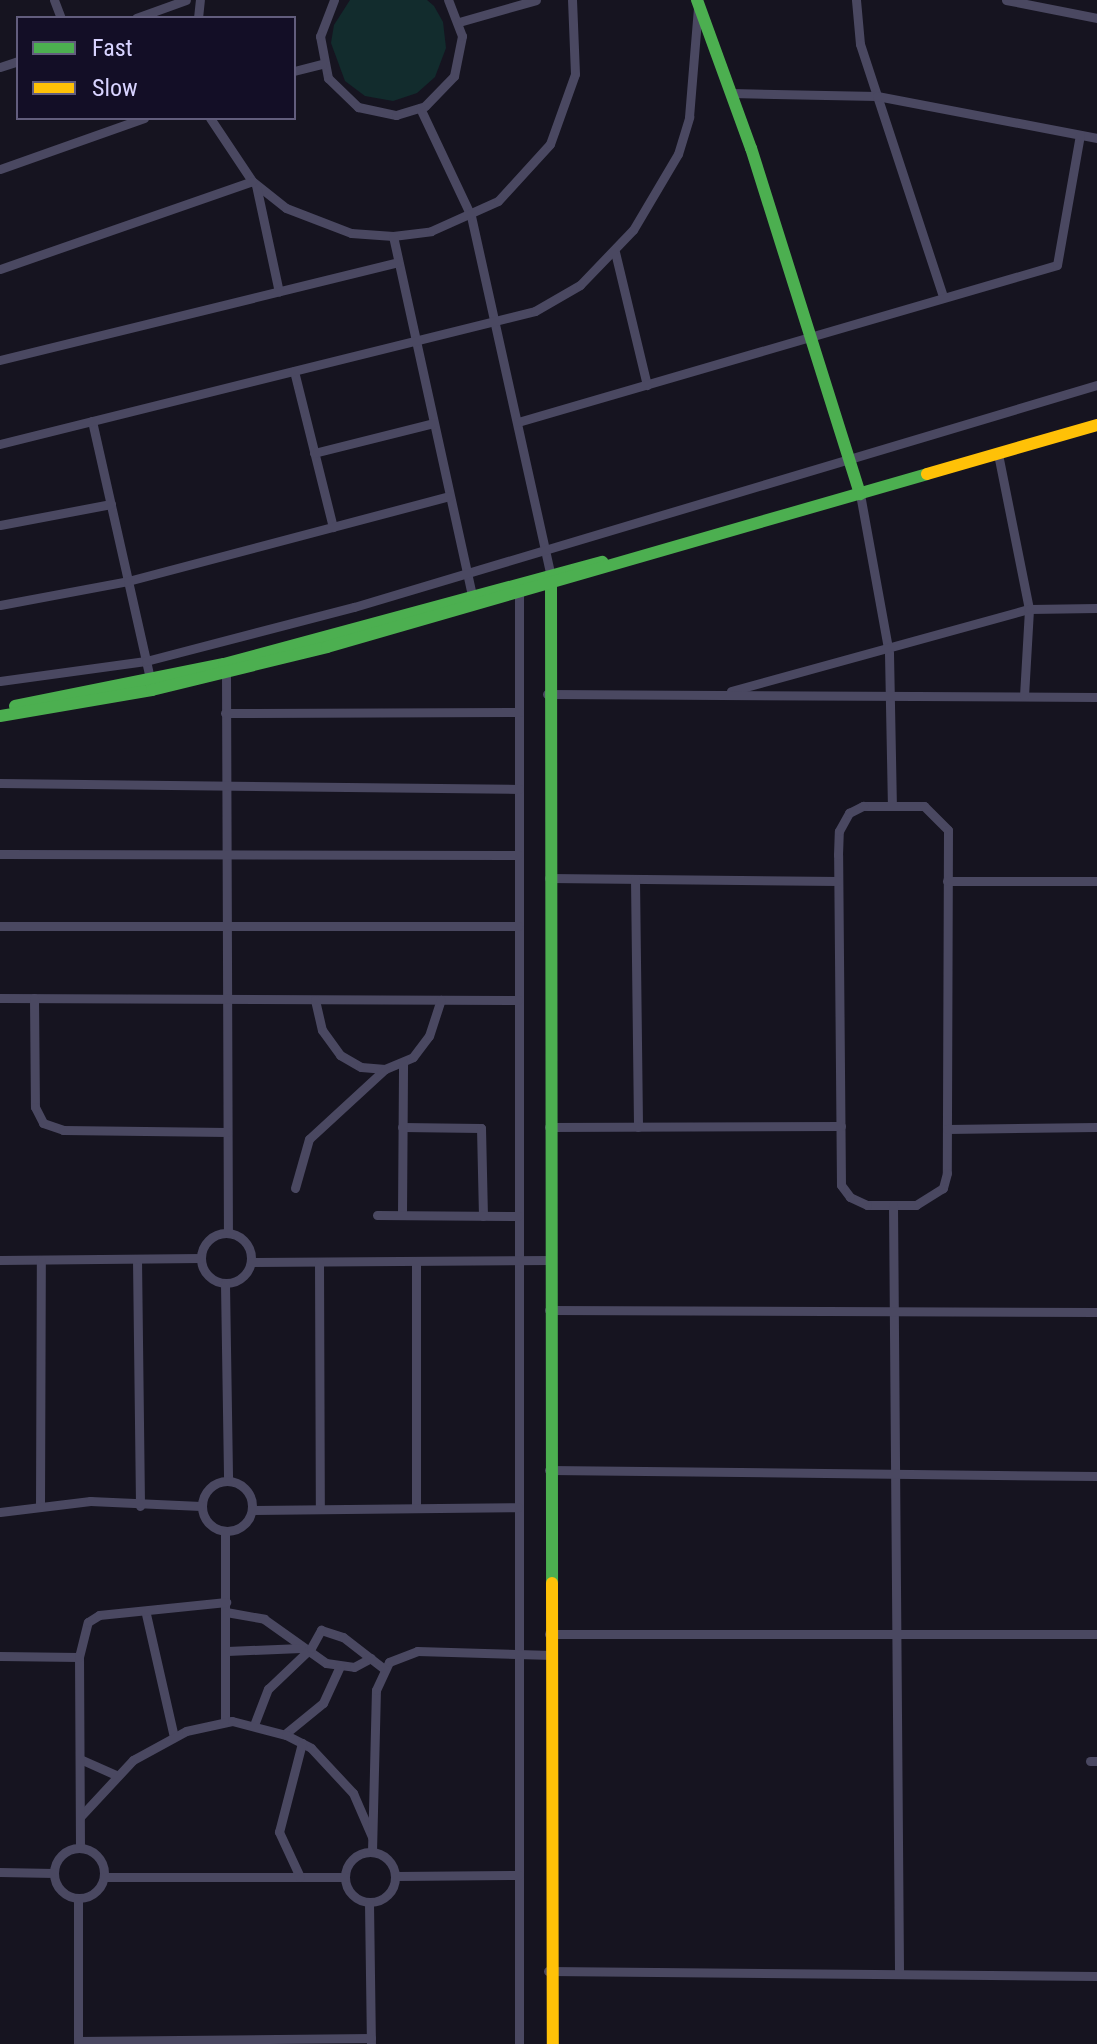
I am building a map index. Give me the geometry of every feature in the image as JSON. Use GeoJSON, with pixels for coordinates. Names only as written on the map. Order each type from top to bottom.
{"type":"FeatureCollection","features":[{"type":"Feature","properties":{"kind":"street"},"geometry":{"type":"LineString","coordinates":[[142,16],[186,0]]}},
{"type":"Feature","properties":{"kind":"street"},"geometry":{"type":"LineString","coordinates":[[334,0],[320,36],[322,64],[337,91],[358,107],[384,114],[420,108],[454,76],[462,50],[459,22],[448,0]]}},
{"type":"Feature","properties":{"kind":"street"},"geometry":{"type":"LineString","coordinates":[[459,22],[536,0]]}},
{"type":"Feature","properties":{"kind":"street"},"geometry":{"type":"LineString","coordinates":[[211,120],[227,151],[254,183],[316,223],[393,236],[431,231],[471,216],[528,174],[564,115],[575,74],[572,0]]}},
{"type":"Feature","properties":{"kind":"street"},"geometry":{"type":"LineString","coordinates":[[856,0],[860,44],[943,297]]}},
{"type":"Feature","properties":{"kind":"street"},"geometry":{"type":"LineString","coordinates":[[1006,0],[1097,18]]}},
{"type":"Feature","properties":{"kind":"street"},"geometry":{"type":"LineString","coordinates":[[698,2],[731,93],[859,490],[887,645],[892,696],[892,806]]}},
{"type":"Feature","properties":{"kind":"street"},"geometry":{"type":"LineString","coordinates":[[0,444],[535,311],[580,285],[615,252],[678,154],[689,117],[698,2]]}},
{"type":"Feature","properties":{"kind":"street"},"geometry":{"type":"LineString","coordinates":[[296,70],[322,64]]}},
{"type":"Feature","properties":{"kind":"street"},"geometry":{"type":"LineString","coordinates":[[731,93],[877,96],[1097,138]]}},
{"type":"Feature","properties":{"kind":"street"},"geometry":{"type":"LineString","coordinates":[[420,108],[471,216],[546,548],[549,579],[550,2044]]}},
{"type":"Feature","properties":{"kind":"street"},"geometry":{"type":"LineString","coordinates":[[0,169],[138,120]]}},
{"type":"Feature","properties":{"kind":"street"},"geometry":{"type":"LineString","coordinates":[[518,422],[1057,265],[1080,135]]}},
{"type":"Feature","properties":{"kind":"street"},"geometry":{"type":"LineString","coordinates":[[0,269],[254,183]]}},
{"type":"Feature","properties":{"kind":"street"},"geometry":{"type":"LineString","coordinates":[[254,183],[279,292]]}},
{"type":"Feature","properties":{"kind":"street"},"geometry":{"type":"LineString","coordinates":[[393,236],[474,601]]}},
{"type":"Feature","properties":{"kind":"street"},"geometry":{"type":"LineString","coordinates":[[615,252],[647,385]]}},
{"type":"Feature","properties":{"kind":"street"},"geometry":{"type":"LineString","coordinates":[[0,360],[398,262]]}},
{"type":"Feature","properties":{"kind":"street"},"geometry":{"type":"LineString","coordinates":[[294,371],[333,527]]}},
{"type":"Feature","properties":{"kind":"street"},"geometry":{"type":"LineString","coordinates":[[0,681],[146,661],[466,572],[1097,385]]}},
{"type":"Feature","properties":{"kind":"street"},"geometry":{"type":"LineString","coordinates":[[0,708],[226,674],[859,490],[1097,417]]}},
{"type":"Feature","properties":{"kind":"street"},"geometry":{"type":"LineString","coordinates":[[92,421],[151,684]]}},
{"type":"Feature","properties":{"kind":"street"},"geometry":{"type":"LineString","coordinates":[[314,453],[433,423]]}},
{"type":"Feature","properties":{"kind":"street"},"geometry":{"type":"LineString","coordinates":[[859,490],[1097,425]]}},
{"type":"Feature","properties":{"kind":"street"},"geometry":{"type":"LineString","coordinates":[[998,454],[1029,609],[1024,696]]}},
{"type":"Feature","properties":{"kind":"street"},"geometry":{"type":"LineString","coordinates":[[0,605],[128,581],[449,496]]}},
{"type":"Feature","properties":{"kind":"street"},"geometry":{"type":"LineString","coordinates":[[0,525],[111,504]]}},
{"type":"Feature","properties":{"kind":"street"},"geometry":{"type":"LineString","coordinates":[[0,716],[151,684],[474,601],[519,594],[549,579]]}},
{"type":"Feature","properties":{"kind":"street"},"geometry":{"type":"LineString","coordinates":[[519,594],[519,2044]]}},
{"type":"Feature","properties":{"kind":"street"},"geometry":{"type":"LineString","coordinates":[[721,695],[887,645],[1029,609],[1097,608]]}},
{"type":"Feature","properties":{"kind":"street"},"geometry":{"type":"LineString","coordinates":[[226,674],[228,1233]]}},
{"type":"Feature","properties":{"kind":"street"},"geometry":{"type":"LineString","coordinates":[[550,694],[1097,697]]}},
{"type":"Feature","properties":{"kind":"street"},"geometry":{"type":"LineString","coordinates":[[225,713],[519,712]]}},
{"type":"Feature","properties":{"kind":"street"},"geometry":{"type":"LineString","coordinates":[[0,783],[519,789]]}},
{"type":"Feature","properties":{"kind":"street"},"geometry":{"type":"LineString","coordinates":[[863,806],[892,806],[924,806],[937,814],[948,830],[947,1129],[943,1188],[916,1205],[867,1205],[850,1197],[841,1185],[839,831],[849,813],[863,806]]}},
{"type":"Feature","properties":{"kind":"street"},"geometry":{"type":"LineString","coordinates":[[0,854],[518,855]]}},
{"type":"Feature","properties":{"kind":"street"},"geometry":{"type":"LineString","coordinates":[[551,878],[838,881]]}},
{"type":"Feature","properties":{"kind":"street"},"geometry":{"type":"LineString","coordinates":[[635,879],[638,1127]]}},
{"type":"Feature","properties":{"kind":"street"},"geometry":{"type":"LineString","coordinates":[[947,881],[1097,881]]}},
{"type":"Feature","properties":{"kind":"street"},"geometry":{"type":"LineString","coordinates":[[0,926],[518,926]]}},
{"type":"Feature","properties":{"kind":"street"},"geometry":{"type":"LineString","coordinates":[[0,998],[518,1000]]}},
{"type":"Feature","properties":{"kind":"street"},"geometry":{"type":"LineString","coordinates":[[34,998],[35,1107],[43,1123],[63,1130],[227,1132]]}},
{"type":"Feature","properties":{"kind":"street"},"geometry":{"type":"LineString","coordinates":[[315,1000],[322,1030],[340,1055],[361,1067],[385,1069]]}},
{"type":"Feature","properties":{"kind":"street"},"geometry":{"type":"LineString","coordinates":[[295,1188],[309,1139],[385,1069],[403,1062],[429,1036],[441,1000]]}},
{"type":"Feature","properties":{"kind":"street"},"geometry":{"type":"LineString","coordinates":[[402,1214],[403,1062]]}},
{"type":"Feature","properties":{"kind":"street"},"geometry":{"type":"LineString","coordinates":[[551,1127],[841,1126]]}},
{"type":"Feature","properties":{"kind":"street"},"geometry":{"type":"LineString","coordinates":[[402,1127],[481,1128],[483,1216]]}},
{"type":"Feature","properties":{"kind":"street"},"geometry":{"type":"LineString","coordinates":[[947,1129],[1097,1127]]}},
{"type":"Feature","properties":{"kind":"street"},"geometry":{"type":"LineString","coordinates":[[893,1205],[899,1974]]}},
{"type":"Feature","properties":{"kind":"street"},"geometry":{"type":"LineString","coordinates":[[377,1215],[518,1216]]}},
{"type":"Feature","properties":{"kind":"street"},"geometry":{"type":"LineString","coordinates":[[228,1233],[247,1242],[252,1262],[244,1278],[225,1284],[207,1275],[201,1258],[210,1238],[228,1233]]}},
{"type":"Feature","properties":{"kind":"street"},"geometry":{"type":"LineString","coordinates":[[0,1260],[201,1258]]}},
{"type":"Feature","properties":{"kind":"street"},"geometry":{"type":"LineString","coordinates":[[137,1259],[140,1506]]}},
{"type":"Feature","properties":{"kind":"street"},"geometry":{"type":"LineString","coordinates":[[40,1506],[41,1260]]}},
{"type":"Feature","properties":{"kind":"street"},"geometry":{"type":"LineString","coordinates":[[252,1262],[550,1260]]}},
{"type":"Feature","properties":{"kind":"street"},"geometry":{"type":"LineString","coordinates":[[416,1261],[416,1508]]}},
{"type":"Feature","properties":{"kind":"street"},"geometry":{"type":"LineString","coordinates":[[319,1262],[320,1509]]}},
{"type":"Feature","properties":{"kind":"street"},"geometry":{"type":"LineString","coordinates":[[225,1284],[228,1480]]}},
{"type":"Feature","properties":{"kind":"street"},"geometry":{"type":"LineString","coordinates":[[550,1310],[1097,1312]]}},
{"type":"Feature","properties":{"kind":"street"},"geometry":{"type":"LineString","coordinates":[[550,1470],[1097,1476]]}},
{"type":"Feature","properties":{"kind":"street"},"geometry":{"type":"LineString","coordinates":[[228,1480],[247,1490],[252,1510],[244,1525],[225,1532],[207,1522],[201,1506],[211,1486],[228,1480]]}},
{"type":"Feature","properties":{"kind":"street"},"geometry":{"type":"LineString","coordinates":[[0,1512],[90,1501],[140,1506],[201,1506]]}},
{"type":"Feature","properties":{"kind":"street"},"geometry":{"type":"LineString","coordinates":[[252,1510],[518,1507]]}},
{"type":"Feature","properties":{"kind":"street"},"geometry":{"type":"LineString","coordinates":[[225,1532],[225,1721]]}},
{"type":"Feature","properties":{"kind":"street"},"geometry":{"type":"LineString","coordinates":[[80,1847],[79,1657],[93,1616],[226,1607],[264,1619],[304,1650],[340,1666],[359,1666],[371,1658]]}},
{"type":"Feature","properties":{"kind":"street"},"geometry":{"type":"LineString","coordinates":[[146,1614],[174,1737]]}},
{"type":"Feature","properties":{"kind":"street"},"geometry":{"type":"LineString","coordinates":[[254,1725],[268,1689],[304,1650],[315,1633],[324,1629],[383,1668]]}},
{"type":"Feature","properties":{"kind":"street"},"geometry":{"type":"LineString","coordinates":[[551,1634],[1097,1634]]}},
{"type":"Feature","properties":{"kind":"street"},"geometry":{"type":"LineString","coordinates":[[227,1651],[304,1650]]}},
{"type":"Feature","properties":{"kind":"street"},"geometry":{"type":"LineString","coordinates":[[372,1852],[376,1690],[383,1668],[396,1657],[417,1651],[551,1655]]}},
{"type":"Feature","properties":{"kind":"street"},"geometry":{"type":"LineString","coordinates":[[0,1656],[79,1657]]}},
{"type":"Feature","properties":{"kind":"street"},"geometry":{"type":"LineString","coordinates":[[285,1734],[323,1703],[340,1666]]}},
{"type":"Feature","properties":{"kind":"street"},"geometry":{"type":"LineString","coordinates":[[80,1817],[116,1775],[174,1737],[225,1721],[254,1725],[285,1734],[302,1743],[337,1771],[353,1793],[372,1837]]}},
{"type":"Feature","properties":{"kind":"street"},"geometry":{"type":"LineString","coordinates":[[300,1877],[279,1832],[302,1743]]}},
{"type":"Feature","properties":{"kind":"street"},"geometry":{"type":"LineString","coordinates":[[80,1759],[116,1775]]}},
{"type":"Feature","properties":{"kind":"street"},"geometry":{"type":"LineString","coordinates":[[80,1847],[99,1857],[104,1877],[96,1892],[78,1899],[59,1889],[54,1873],[63,1853],[80,1847]]}},
{"type":"Feature","properties":{"kind":"street"},"geometry":{"type":"LineString","coordinates":[[372,1852],[390,1861],[395,1876],[387,1897],[369,1903],[350,1894],[345,1877],[354,1857],[372,1852]]}},
{"type":"Feature","properties":{"kind":"street"},"geometry":{"type":"LineString","coordinates":[[0,1872],[54,1873]]}},
{"type":"Feature","properties":{"kind":"street"},"geometry":{"type":"LineString","coordinates":[[395,1876],[519,1875]]}},
{"type":"Feature","properties":{"kind":"street"},"geometry":{"type":"LineString","coordinates":[[104,1877],[345,1877]]}},
{"type":"Feature","properties":{"kind":"street"},"geometry":{"type":"LineString","coordinates":[[78,1899],[78,2043],[371,2041],[369,1903]]}},
{"type":"Feature","properties":{"kind":"street"},"geometry":{"type":"LineString","coordinates":[[551,1971],[1097,1976]]}},
{"type":"Feature","properties":{"kind":"green space"},"geometry":{"type":"Polygon","coordinates":[[[350,0],[427,0],[434,6],[443,22],[446,48],[435,77],[417,93],[393,101],[365,96],[345,81],[331,43],[334,25],[350,0]]]}},
{"type":"Feature","properties":{"kind":"traffic: fast"},"geometry":{"type":"LineString","coordinates":[[697,0],[751,148],[860,494]]}},
{"type":"Feature","properties":{"kind":"traffic: fast"},"geometry":{"type":"LineString","coordinates":[[0,716],[152,690],[327,647],[927,474]]}},
{"type":"Feature","properties":{"kind":"traffic: fast"},"geometry":{"type":"LineString","coordinates":[[15,706],[224,664],[602,562]]}},
{"type":"Feature","properties":{"kind":"traffic: fast"},"geometry":{"type":"LineString","coordinates":[[551,577],[552,1583]]}},
{"type":"Feature","properties":{"kind":"traffic: slow"},"geometry":{"type":"LineString","coordinates":[[927,474],[1097,425]]}},
{"type":"Feature","properties":{"kind":"traffic: slow"},"geometry":{"type":"LineString","coordinates":[[552,1583],[553,2044]]}}]}
